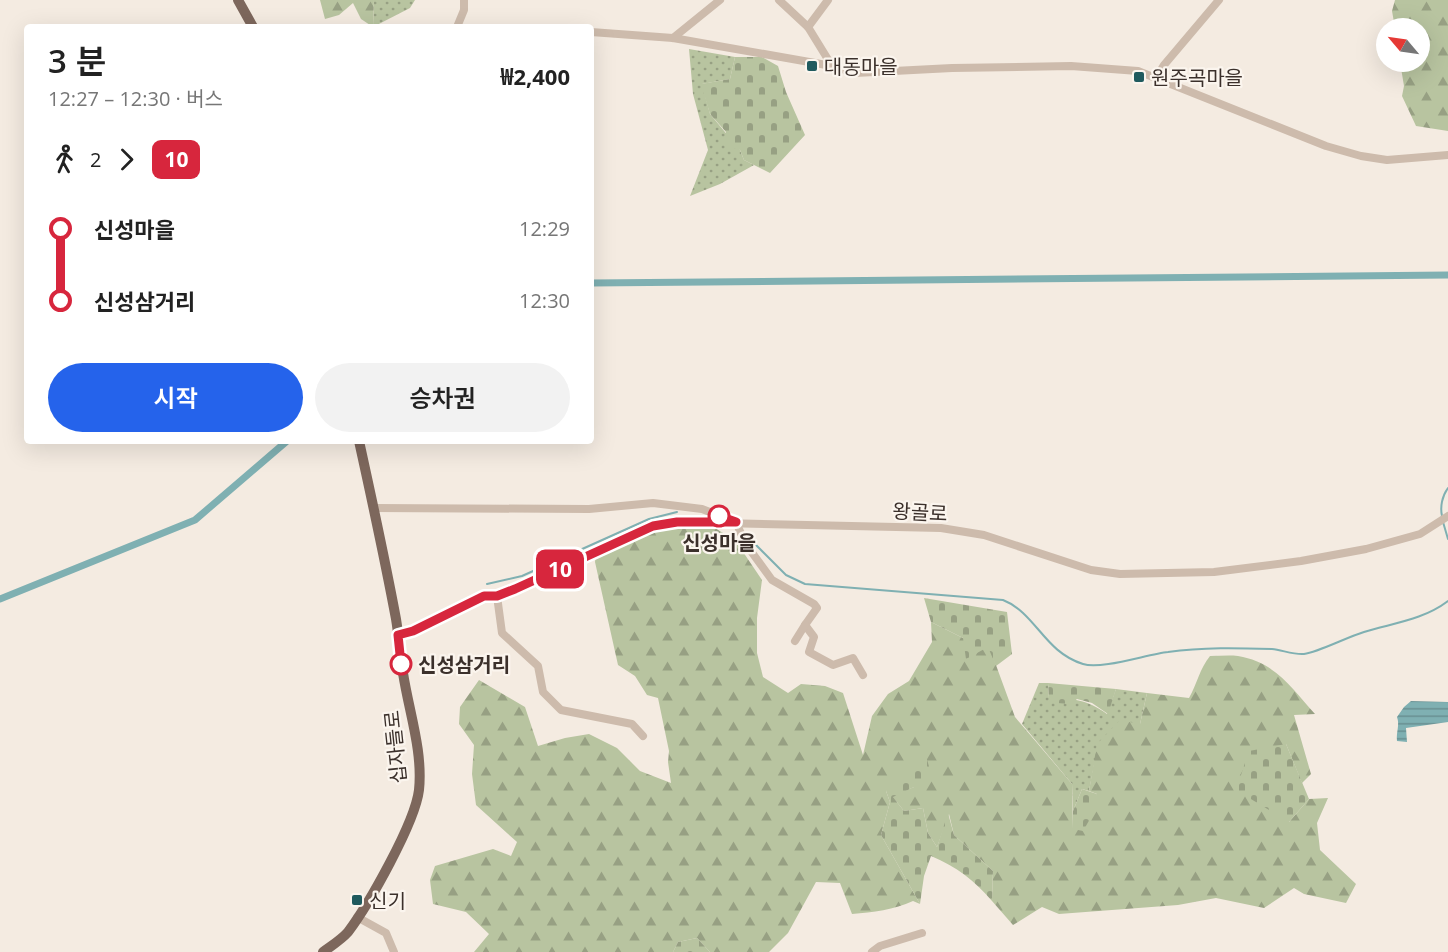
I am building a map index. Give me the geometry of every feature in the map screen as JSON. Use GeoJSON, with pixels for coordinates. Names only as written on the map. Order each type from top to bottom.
{"type":"FeatureCollection","features":[{"type":"Feature","properties":{"kind":"main road"},"geometry":{"type":"LineString","coordinates":[[238,0],[251,24]]}},
{"type":"Feature","properties":{"kind":"main road","name":"십자들로"},"geometry":{"type":"LineString","coordinates":[[323,952],[346,933],[377,884],[412,817],[419,790],[419,761],[413,720],[374,508],[360,444]]}},
{"type":"Feature","properties":{"kind":"street"},"geometry":{"type":"LineString","coordinates":[[458,24],[464,10],[464,0]]}},
{"type":"Feature","properties":{"kind":"street"},"geometry":{"type":"LineString","coordinates":[[673,38],[720,0]]}},
{"type":"Feature","properties":{"kind":"street"},"geometry":{"type":"LineString","coordinates":[[779,0],[808,27],[832,66]]}},
{"type":"Feature","properties":{"kind":"street"},"geometry":{"type":"LineString","coordinates":[[808,27],[828,0]]}},
{"type":"Feature","properties":{"kind":"street"},"geometry":{"type":"LineString","coordinates":[[1156,78],[1164,65],[1219,0]]}},
{"type":"Feature","properties":{"kind":"street"},"geometry":{"type":"LineString","coordinates":[[594,32],[673,38],[832,66],[855,73],[952,68],[1094,67],[1138,71],[1309,139],[1361,156],[1387,160],[1448,155]]}},
{"type":"Feature","properties":{"kind":"street"},"geometry":{"type":"LineString","coordinates":[[374,508],[589,509],[653,502],[702,509],[736,522],[745,543],[772,580],[814,604],[817,608],[795,641]]}},
{"type":"Feature","properties":{"kind":"street","name":"왕골로"},"geometry":{"type":"LineString","coordinates":[[398,635],[413,631],[484,596],[497,596],[653,526],[677,522],[941,528],[984,535],[1091,570],[1120,574],[1214,572],[1301,561],[1366,549],[1420,534],[1444,518]]}},
{"type":"Feature","properties":{"kind":"street"},"geometry":{"type":"LineString","coordinates":[[497,596],[502,633],[538,666],[543,692],[561,710],[632,724],[643,736]]}},
{"type":"Feature","properties":{"kind":"street"},"geometry":{"type":"LineString","coordinates":[[805,625],[814,637],[808,652],[833,665],[853,658],[863,675]]}},
{"type":"Feature","properties":{"kind":"street"},"geometry":{"type":"LineString","coordinates":[[357,916],[386,933],[394,952]]}},
{"type":"Feature","properties":{"kind":"street"},"geometry":{"type":"LineString","coordinates":[[872,952],[880,946],[922,933]]}},
{"type":"Feature","properties":{"kind":"green space"},"geometry":{"type":"Polygon","coordinates":[[[320,0],[374,0],[373,24],[361,19],[353,3],[339,15],[325,19],[320,0]]]}},
{"type":"Feature","properties":{"kind":"green space"},"geometry":{"type":"Polygon","coordinates":[[[374,0],[415,0],[410,8],[379,24],[373,24],[374,0]]]}},
{"type":"Feature","properties":{"kind":"green space"},"geometry":{"type":"Polygon","coordinates":[[[1395,0],[1448,0],[1448,131],[1416,126],[1402,96],[1404,86],[1402,72],[1430,72],[1430,18],[1393,18],[1392,11],[1395,0]]]}},
{"type":"Feature","properties":{"kind":"green space"},"geometry":{"type":"Polygon","coordinates":[[[689,49],[735,57],[730,79],[702,84],[710,114],[740,150],[744,160],[754,165],[720,184],[690,196],[708,150],[693,94],[689,49]]]}},
{"type":"Feature","properties":{"kind":"green space"},"geometry":{"type":"Polygon","coordinates":[[[735,57],[762,57],[778,66],[786,92],[805,135],[770,173],[744,160],[740,150],[725,146],[726,132],[710,114],[701,84],[730,79],[735,57]]]}},
{"type":"Feature","properties":{"kind":"green space"},"geometry":{"type":"Polygon","coordinates":[[[693,515],[735,540],[762,580],[757,618],[757,653],[763,677],[788,693],[801,684],[825,686],[843,693],[863,755],[872,716],[888,694],[909,681],[932,642],[931,622],[963,638],[989,646],[1015,717],[1072,784],[1073,829],[1097,794],[1089,791],[1097,744],[1120,720],[1140,724],[1147,693],[1189,698],[1210,656],[1238,656],[1251,659],[1273,670],[1315,714],[1294,715],[1311,774],[1302,783],[1286,744],[1289,822],[1309,799],[1328,798],[1317,823],[1320,850],[1356,884],[1346,903],[1304,894],[1294,888],[1264,908],[1216,898],[1178,905],[1059,914],[1042,907],[1013,925],[992,901],[993,871],[954,835],[949,814],[937,847],[928,833],[923,808],[904,811],[892,796],[914,787],[886,791],[890,802],[881,835],[920,904],[913,901],[891,909],[852,914],[840,883],[816,882],[788,933],[769,952],[710,952],[697,938],[678,942],[673,952],[474,952],[489,934],[466,912],[433,904],[430,880],[435,866],[493,849],[511,856],[517,842],[476,805],[472,774],[474,745],[459,724],[460,707],[479,680],[525,707],[538,746],[589,734],[617,748],[640,771],[671,783],[669,751],[658,698],[647,695],[635,676],[618,665],[595,562],[597,546],[676,516],[693,515]]]}},
{"type":"Feature","properties":{"kind":"green space"},"geometry":{"type":"Polygon","coordinates":[[[924,598],[1007,612],[1012,654],[996,666],[988,647],[966,659],[963,638],[931,622],[924,598]]]}},
{"type":"Feature","properties":{"kind":"green space"},"geometry":{"type":"Polygon","coordinates":[[[1039,683],[1048,683],[1049,698],[1080,701],[1093,705],[1107,714],[1116,689],[1147,693],[1140,724],[1098,744],[1089,791],[1082,789],[1073,811],[1072,784],[1022,724],[1039,683]]]}},
{"type":"Feature","properties":{"kind":"green space"},"geometry":{"type":"Polygon","coordinates":[[[1048,683],[1116,689],[1108,714],[1092,703],[1077,699],[1071,704],[1057,703],[1049,698],[1048,683]]]}},
{"type":"Feature","properties":{"kind":"green space"},"geometry":{"type":"Polygon","coordinates":[[[1286,744],[1309,799],[1289,822],[1236,790],[1249,751],[1286,744]]]}},
{"type":"Feature","properties":{"kind":"green space"},"geometry":{"type":"Polygon","coordinates":[[[926,756],[930,770],[914,787],[893,797],[904,811],[923,808],[928,833],[937,847],[948,813],[954,835],[993,871],[992,901],[965,875],[931,856],[924,876],[920,904],[881,835],[890,802],[886,791],[926,756]]]}},
{"type":"Feature","properties":{"kind":"green space"},"geometry":{"type":"Polygon","coordinates":[[[1082,789],[1097,794],[1094,812],[1083,831],[1073,829],[1073,811],[1082,789]]]}},
{"type":"Feature","properties":{"kind":"green space"},"geometry":{"type":"Polygon","coordinates":[[[697,938],[710,952],[673,952],[678,942],[697,938]]]}},
{"type":"Feature","properties":{"kind":"water"},"geometry":{"type":"Polygon","coordinates":[[[1411,701],[1448,702],[1448,722],[1406,728],[1407,742],[1397,741],[1397,717],[1411,701]]]}},
{"type":"Feature","properties":{"kind":"waterway"},"geometry":{"type":"LineString","coordinates":[[594,283],[1448,275]]}},
{"type":"Feature","properties":{"kind":"waterway"},"geometry":{"type":"LineString","coordinates":[[0,599],[195,520],[284,444]]}},
{"type":"Feature","properties":{"kind":"waterway"},"geometry":{"type":"LineString","coordinates":[[1442,516],[1442,502],[1448,488]]}},
{"type":"Feature","properties":{"kind":"waterway"},"geometry":{"type":"LineString","coordinates":[[487,584],[522,576],[649,519],[677,512]]}},
{"type":"Feature","properties":{"kind":"waterway"},"geometry":{"type":"LineString","coordinates":[[1443,522],[1448,539]]}},
{"type":"Feature","properties":{"kind":"waterway"},"geometry":{"type":"LineString","coordinates":[[746,535],[786,575],[805,584],[1003,600],[1024,614],[1059,651],[1083,664],[1091,665],[1194,649],[1272,649],[1304,654],[1364,632],[1418,617],[1448,601]]}},
{"type":"Feature","properties":{"kind":"bus line","name":"10"},"geometry":{"type":"LineString","coordinates":[[401,664],[398,635],[413,631],[484,596],[497,596],[515,589],[653,526],[677,522],[736,522],[719,516]]}},
{"type":"Feature","properties":{"kind":"place","name":"대동마을"},"geometry":{"type":"Point","coordinates":[812,66]}},
{"type":"Feature","properties":{"kind":"place","name":"원주곡마을"},"geometry":{"type":"Point","coordinates":[1139,77]}},
{"type":"Feature","properties":{"kind":"place","name":"신성마을"},"geometry":{"type":"Point","coordinates":[719,516]}},
{"type":"Feature","properties":{"kind":"place","name":"신성삼거리"},"geometry":{"type":"Point","coordinates":[401,664]}},
{"type":"Feature","properties":{"kind":"place","name":"신기"},"geometry":{"type":"Point","coordinates":[357,900]}}]}
